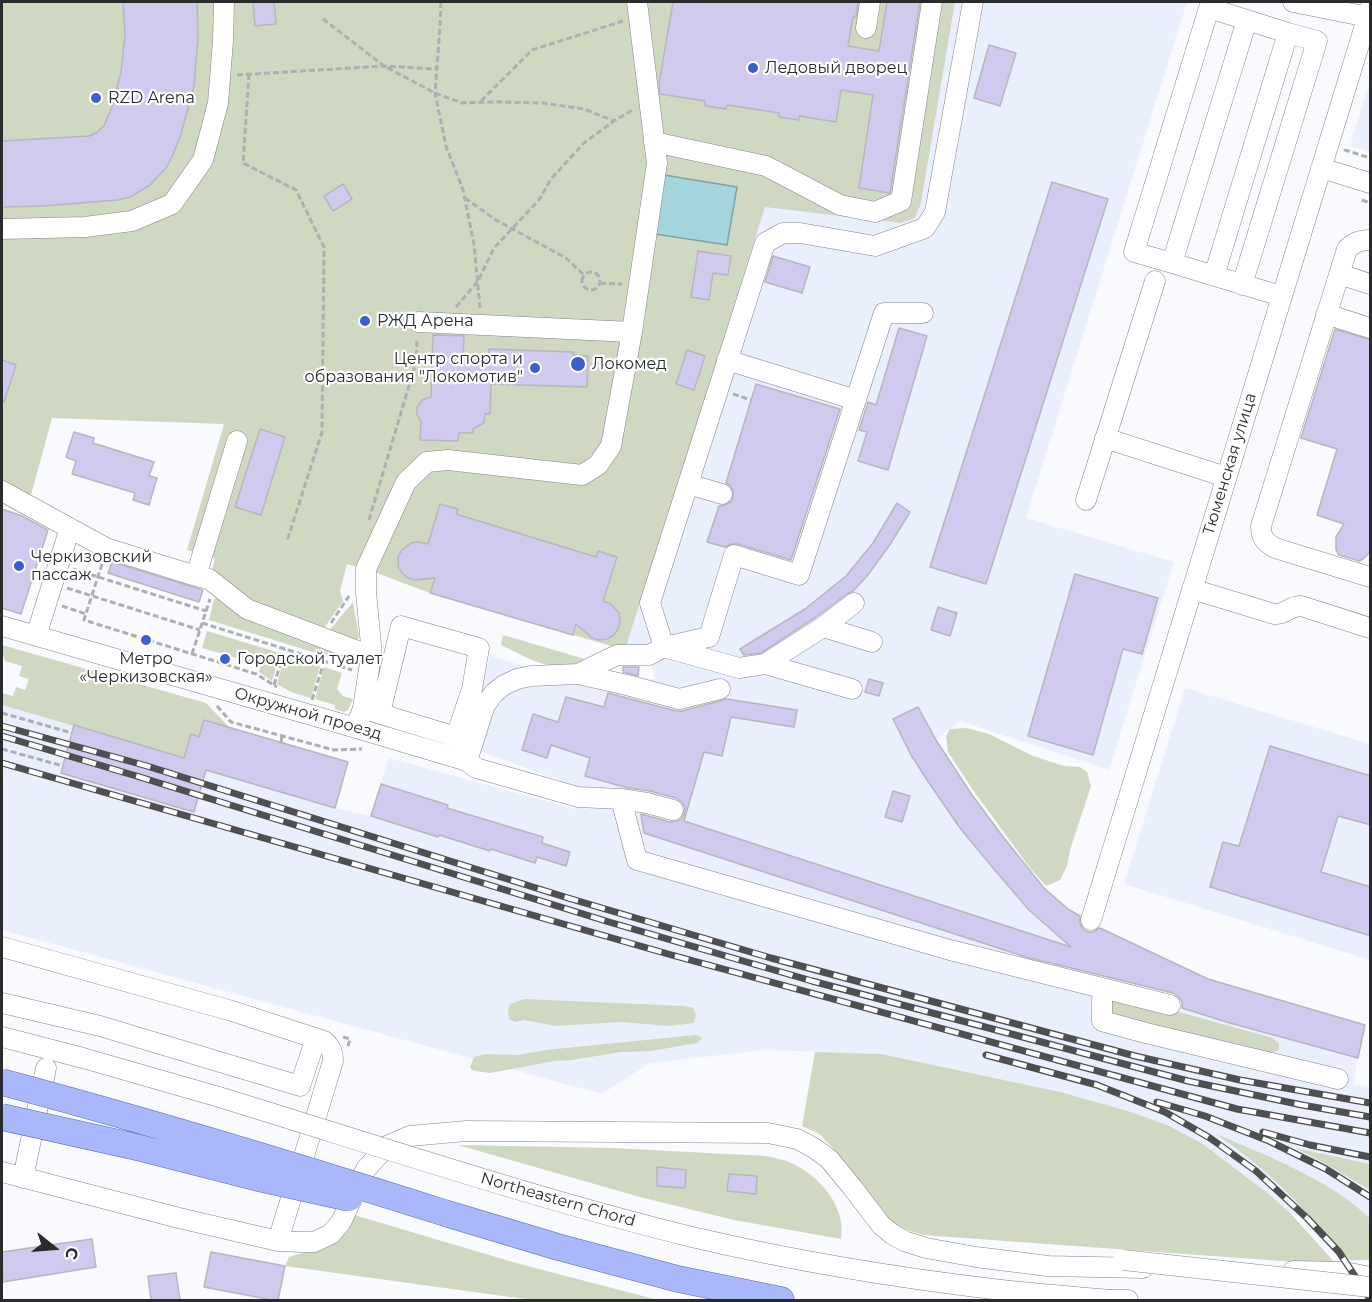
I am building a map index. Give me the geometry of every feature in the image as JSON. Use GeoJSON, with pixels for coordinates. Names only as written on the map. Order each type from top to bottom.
{"type":"FeatureCollection","features":[{"type":"Feature","properties":{"kind":"main road"},"geometry":{"type":"LineString","coordinates":[[2,1082],[326,1175],[558,1247],[658,1273],[781,1300]]}},
{"type":"Feature","properties":{"kind":"main road"},"geometry":{"type":"LineString","coordinates":[[2,1117],[326,1193],[448,1214]]}},
{"type":"Feature","properties":{"kind":"street"},"geometry":{"type":"LineString","coordinates":[[2,229],[85,227],[132,221],[172,204],[203,160],[218,103],[224,2]]}},
{"type":"Feature","properties":{"kind":"street"},"geometry":{"type":"LineString","coordinates":[[866,28],[870,2]]}},
{"type":"Feature","properties":{"kind":"street"},"geometry":{"type":"LineString","coordinates":[[654,142],[766,166],[840,205],[875,212],[901,201],[932,2]]}},
{"type":"Feature","properties":{"kind":"street"},"geometry":{"type":"LineString","coordinates":[[664,647],[650,603],[765,243],[783,233],[800,233],[875,246],[925,228],[935,212],[973,2]]}},
{"type":"Feature","properties":{"kind":"street"},"geometry":{"type":"LineString","coordinates":[[1293,2],[1369,13]]}},
{"type":"Feature","properties":{"kind":"street"},"geometry":{"type":"LineString","coordinates":[[371,711],[369,666],[371,645],[366,569],[406,482],[427,462],[448,460],[582,475],[598,465],[611,446],[640,284],[657,163],[638,8]]}},
{"type":"Feature","properties":{"kind":"street"},"geometry":{"type":"LineString","coordinates":[[1242,285],[1317,41],[1209,8],[1134,252],[1281,297]]}},
{"type":"Feature","properties":{"kind":"street","name":"Тюменская улица"},"geometry":{"type":"LineString","coordinates":[[1091,920],[1369,13]]}},
{"type":"Feature","properties":{"kind":"street"},"geometry":{"type":"LineString","coordinates":[[1172,263],[1247,20]]}},
{"type":"Feature","properties":{"kind":"street"},"geometry":{"type":"LineString","coordinates":[[1214,276],[1288,33]]}},
{"type":"Feature","properties":{"kind":"street"},"geometry":{"type":"LineString","coordinates":[[1321,168],[1371,183]]}},
{"type":"Feature","properties":{"kind":"street"},"geometry":{"type":"LineString","coordinates":[[1371,240],[1354,242],[1347,249],[1261,526],[1261,533],[1267,543],[1275,548],[1371,578]]}},
{"type":"Feature","properties":{"kind":"street"},"geometry":{"type":"LineString","coordinates":[[1339,274],[1371,284]]}},
{"type":"Feature","properties":{"kind":"street"},"geometry":{"type":"LineString","coordinates":[[1086,500],[1155,281]]}},
{"type":"Feature","properties":{"kind":"street"},"geometry":{"type":"LineString","coordinates":[[578,674],[618,656],[649,655],[664,647],[709,637],[734,555],[799,575],[884,313],[923,313]]}},
{"type":"Feature","properties":{"kind":"street"},"geometry":{"type":"LineString","coordinates":[[1326,314],[1371,328]]}},
{"type":"Feature","properties":{"kind":"street"},"geometry":{"type":"LineString","coordinates":[[418,322],[632,332]]}},
{"type":"Feature","properties":{"kind":"street"},"geometry":{"type":"LineString","coordinates":[[727,360],[856,400]]}},
{"type":"Feature","properties":{"kind":"street"},"geometry":{"type":"LineString","coordinates":[[1105,438],[1226,477]]}},
{"type":"Feature","properties":{"kind":"street"},"geometry":{"type":"LineString","coordinates":[[196,576],[237,441]]}},
{"type":"Feature","properties":{"kind":"street"},"geometry":{"type":"LineString","coordinates":[[688,484],[722,494]]}},
{"type":"Feature","properties":{"kind":"street"},"geometry":{"type":"LineString","coordinates":[[2,491],[106,548],[209,579],[247,609],[321,636],[369,666]]}},
{"type":"Feature","properties":{"kind":"street"},"geometry":{"type":"LineString","coordinates":[[36,636],[70,528]]}},
{"type":"Feature","properties":{"kind":"street"},"geometry":{"type":"LineString","coordinates":[[1192,589],[1274,614],[1281,615],[1292,608],[1301,606],[1371,628]]}},
{"type":"Feature","properties":{"kind":"street"},"geometry":{"type":"LineString","coordinates":[[664,647],[739,668],[765,664],[823,627],[854,603]]}},
{"type":"Feature","properties":{"kind":"street","name":"Окружной проезд"},"geometry":{"type":"LineString","coordinates":[[2,626],[356,728],[471,770],[578,797],[621,799],[673,810]]}},
{"type":"Feature","properties":{"kind":"street"},"geometry":{"type":"LineString","coordinates":[[356,728],[371,711],[401,626],[479,648],[465,740],[471,770]]}},
{"type":"Feature","properties":{"kind":"street"},"geometry":{"type":"LineString","coordinates":[[823,627],[872,642]]}},
{"type":"Feature","properties":{"kind":"street"},"geometry":{"type":"LineString","coordinates":[[765,664],[852,689]]}},
{"type":"Feature","properties":{"kind":"street"},"geometry":{"type":"LineString","coordinates":[[465,740],[494,693],[517,679],[531,676],[578,674],[679,699],[720,689]]}},
{"type":"Feature","properties":{"kind":"street"},"geometry":{"type":"LineString","coordinates":[[371,711],[465,740]]}},
{"type":"Feature","properties":{"kind":"street"},"geometry":{"type":"LineString","coordinates":[[621,799],[637,860],[950,950],[1170,1005]]}},
{"type":"Feature","properties":{"kind":"street"},"geometry":{"type":"LineString","coordinates":[[2,947],[232,1011],[316,1038],[330,1046],[333,1061],[278,1241]]}},
{"type":"Feature","properties":{"kind":"street"},"geometry":{"type":"LineString","coordinates":[[1105,989],[1102,1000],[1102,1021],[1338,1079]]}},
{"type":"Feature","properties":{"kind":"street"},"geometry":{"type":"LineString","coordinates":[[2,1003],[100,1026],[300,1086],[316,1038]]}},
{"type":"Feature","properties":{"kind":"street","name":"Northeastern Chord"},"geometry":{"type":"LineString","coordinates":[[2,1037],[219,1097],[574,1206],[693,1237],[899,1277],[1002,1290],[1128,1300]]}},
{"type":"Feature","properties":{"kind":"street"},"geometry":{"type":"LineString","coordinates":[[23,1178],[46,1068]]}},
{"type":"Feature","properties":{"kind":"street"},"geometry":{"type":"LineString","coordinates":[[2,1172],[278,1241],[314,1242],[330,1234],[341,1222],[366,1169],[387,1146],[410,1136],[466,1131],[768,1133],[797,1139],[814,1148],[829,1159],[880,1225],[904,1241],[926,1248],[1048,1266],[1345,1272],[1371,1277]]}},
{"type":"Feature","properties":{"kind":"street"},"geometry":{"type":"LineString","coordinates":[[1123,1260],[1371,1287]]}},
{"type":"Feature","properties":{"kind":"street"},"geometry":{"type":"LineString","coordinates":[[1048,1266],[1052,1300]]}},
{"type":"Feature","properties":{"kind":"path"},"geometry":{"type":"LineString","coordinates":[[441,2],[435,93],[446,146],[464,196],[474,244],[482,325]]}},
{"type":"Feature","properties":{"kind":"path"},"geometry":{"type":"LineString","coordinates":[[480,102],[532,50],[638,8]]}},
{"type":"Feature","properties":{"kind":"path"},"geometry":{"type":"LineString","coordinates":[[323,19],[384,66],[435,93],[462,103],[543,103],[584,109],[614,121]]}},
{"type":"Feature","properties":{"kind":"path"},"geometry":{"type":"LineString","coordinates":[[221,76],[384,66],[436,69]]}},
{"type":"Feature","properties":{"kind":"path"},"geometry":{"type":"LineString","coordinates":[[249,74],[243,163],[296,190],[324,247],[322,432],[287,541]]}},
{"type":"Feature","properties":{"kind":"path"},"geometry":{"type":"LineString","coordinates":[[442,323],[478,281],[494,248],[539,200],[551,179],[584,143],[649,100]]}},
{"type":"Feature","properties":{"kind":"path"},"geometry":{"type":"LineString","coordinates":[[1348,140],[1345,150],[1371,158]]}},
{"type":"Feature","properties":{"kind":"path"},"geometry":{"type":"LineString","coordinates":[[464,196],[496,220],[566,258],[584,275]]}},
{"type":"Feature","properties":{"kind":"path"},"geometry":{"type":"LineString","coordinates":[[584,275],[595,273],[600,283]]}},
{"type":"Feature","properties":{"kind":"path"},"geometry":{"type":"LineString","coordinates":[[584,275],[582,283],[587,289],[595,289],[600,283]]}},
{"type":"Feature","properties":{"kind":"path"},"geometry":{"type":"LineString","coordinates":[[600,283],[640,284]]}},
{"type":"Feature","properties":{"kind":"path"},"geometry":{"type":"LineString","coordinates":[[368,524],[416,362],[418,322]]}},
{"type":"Feature","properties":{"kind":"path"},"geometry":{"type":"LineString","coordinates":[[106,548],[84,620],[256,674]]}},
{"type":"Feature","properties":{"kind":"path"},"geometry":{"type":"LineString","coordinates":[[58,564],[206,611]]}},
{"type":"Feature","properties":{"kind":"path"},"geometry":{"type":"LineString","coordinates":[[192,654],[215,583]]}},
{"type":"Feature","properties":{"kind":"path"},"geometry":{"type":"LineString","coordinates":[[321,636],[348,598],[351,587]]}},
{"type":"Feature","properties":{"kind":"path"},"geometry":{"type":"LineString","coordinates":[[49,592],[92,596],[200,630]]}},
{"type":"Feature","properties":{"kind":"path"},"geometry":{"type":"LineString","coordinates":[[49,592],[86,614]]}},
{"type":"Feature","properties":{"kind":"path"},"geometry":{"type":"LineString","coordinates":[[202,623],[324,662],[369,666]]}},
{"type":"Feature","properties":{"kind":"path"},"geometry":{"type":"LineString","coordinates":[[274,685],[285,649]]}},
{"type":"Feature","properties":{"kind":"path"},"geometry":{"type":"LineString","coordinates":[[312,700],[324,662]]}},
{"type":"Feature","properties":{"kind":"path"},"geometry":{"type":"LineString","coordinates":[[212,700],[231,722],[334,750],[369,748]]}},
{"type":"Feature","properties":{"kind":"path"},"geometry":{"type":"LineString","coordinates":[[2,713],[72,733]]}},
{"type":"Feature","properties":{"kind":"path"},"geometry":{"type":"LineString","coordinates":[[281,743],[282,736]]}},
{"type":"Feature","properties":{"kind":"path"},"geometry":{"type":"LineString","coordinates":[[2,749],[63,766]]}},
{"type":"Feature","properties":{"kind":"shaded area"},"geometry":{"type":"Polygon","coordinates":[[[955,2],[1187,2],[1026,518],[1174,562],[1109,770],[960,721],[936,740],[893,719],[911,755],[960,828],[1029,910],[1051,930],[1081,950],[749,841],[741,863],[1230,1023],[1358,1058],[1353,1085],[1370,1086],[1370,1234],[1291,1214],[1203,1144],[881,1054],[765,1050],[650,1063],[602,1094],[2,930],[2,705],[74,725],[191,734],[335,808],[370,816],[389,758],[575,809],[581,788],[463,745],[490,656],[624,695],[638,679],[655,679],[649,655],[625,650],[765,206],[900,223],[921,203],[955,2]]]}},
{"type":"Feature","properties":{"kind":"shaded area"},"geometry":{"type":"Polygon","coordinates":[[[1370,81],[1370,152],[1350,146],[1370,81]]]}},
{"type":"Feature","properties":{"kind":"shaded area"},"geometry":{"type":"Polygon","coordinates":[[[1185,688],[1370,744],[1370,960],[1124,884],[1185,688]]]}},
{"type":"Feature","properties":{"kind":"green space","name":"РЖД Арена"},"geometry":{"type":"Polygon","coordinates":[[[2,2],[955,2],[921,203],[915,218],[900,223],[765,207],[625,650],[430,593],[347,564],[340,591],[343,601],[322,631],[249,604],[211,575],[215,558],[187,550],[224,424],[52,418],[31,495],[5,484],[2,479],[2,2]]]}},
{"type":"Feature","properties":{"kind":"green space"},"geometry":{"type":"Polygon","coordinates":[[[217,597],[348,652],[345,662],[209,620],[214,600],[217,597]]]}},
{"type":"Feature","properties":{"kind":"green space"},"geometry":{"type":"Polygon","coordinates":[[[353,602],[359,636],[357,642],[327,633],[353,602]]]}},
{"type":"Feature","properties":{"kind":"green space"},"geometry":{"type":"Polygon","coordinates":[[[207,631],[280,653],[272,681],[259,672],[261,665],[202,648],[207,631]]]}},
{"type":"Feature","properties":{"kind":"green space"},"geometry":{"type":"Polygon","coordinates":[[[503,635],[585,659],[573,666],[562,667],[541,663],[501,645],[503,635]]]}},
{"type":"Feature","properties":{"kind":"green space"},"geometry":{"type":"Polygon","coordinates":[[[2,645],[206,703],[229,727],[199,737],[191,735],[184,758],[2,705],[2,693],[13,696],[16,687],[25,690],[29,679],[19,676],[22,666],[5,661],[2,645]]]}},
{"type":"Feature","properties":{"kind":"green space"},"geometry":{"type":"Polygon","coordinates":[[[285,655],[320,666],[311,698],[291,692],[277,684],[285,655]]]}},
{"type":"Feature","properties":{"kind":"green space"},"geometry":{"type":"Polygon","coordinates":[[[324,667],[342,673],[337,689],[343,696],[353,699],[348,710],[344,712],[335,709],[335,705],[315,699],[324,667]]]}},
{"type":"Feature","properties":{"kind":"green space"},"geometry":{"type":"Polygon","coordinates":[[[966,728],[989,734],[1033,756],[1064,766],[1080,767],[1087,772],[1091,786],[1067,866],[1060,880],[1046,886],[1030,868],[948,752],[946,736],[950,729],[966,728]]]}},
{"type":"Feature","properties":{"kind":"green space"},"geometry":{"type":"Polygon","coordinates":[[[1117,995],[1273,1038],[1279,1044],[1279,1050],[1265,1055],[1111,1018],[1111,999],[1117,995]]]}},
{"type":"Feature","properties":{"kind":"green space"},"geometry":{"type":"Polygon","coordinates":[[[524,999],[685,1006],[693,1008],[696,1015],[694,1023],[669,1026],[622,1022],[556,1026],[524,1020],[516,1022],[509,1019],[510,1004],[524,999]]]}},
{"type":"Feature","properties":{"kind":"green space"},"geometry":{"type":"Polygon","coordinates":[[[696,1035],[703,1038],[697,1043],[651,1051],[621,1052],[555,1061],[490,1073],[472,1070],[470,1067],[474,1057],[486,1054],[518,1055],[546,1050],[696,1035]]]}},
{"type":"Feature","properties":{"kind":"green space"},"geometry":{"type":"Polygon","coordinates":[[[815,1052],[881,1054],[1060,1092],[1131,1112],[1169,1126],[1203,1144],[1270,1195],[1291,1214],[1337,1265],[923,1235],[904,1229],[888,1219],[859,1186],[833,1148],[818,1133],[802,1126],[815,1052]]]}},
{"type":"Feature","properties":{"kind":"green space"},"geometry":{"type":"Polygon","coordinates":[[[1216,1134],[1297,1170],[1353,1204],[1370,1218],[1370,1260],[1349,1260],[1282,1187],[1216,1134]]]}},
{"type":"Feature","properties":{"kind":"green space"},"geometry":{"type":"Polygon","coordinates":[[[458,1145],[612,1148],[766,1156],[781,1159],[810,1174],[828,1193],[839,1215],[842,1227],[841,1239],[734,1220],[640,1197],[458,1145]],[[657,1167],[657,1186],[685,1188],[686,1170],[657,1167]],[[729,1174],[728,1191],[755,1193],[757,1176],[729,1174]]]}},
{"type":"Feature","properties":{"kind":"green space"},"geometry":{"type":"Polygon","coordinates":[[[1295,1148],[1370,1164],[1370,1190],[1326,1164],[1295,1148]]]}},
{"type":"Feature","properties":{"kind":"green space"},"geometry":{"type":"Polygon","coordinates":[[[351,1214],[516,1263],[658,1300],[532,1300],[285,1266],[289,1257],[317,1249],[351,1214]]]}},
{"type":"Feature","properties":{"kind":"water"},"geometry":{"type":"Polygon","coordinates":[[[664,175],[737,187],[727,245],[655,234],[664,175]]]}},
{"type":"Feature","properties":{"kind":"building"},"geometry":{"type":"Polygon","coordinates":[[[123,2],[197,2],[198,37],[194,86],[181,134],[166,168],[150,185],[130,197],[118,200],[2,207],[2,141],[89,136],[104,126],[112,107],[121,72],[125,36],[123,2]]]}},
{"type":"Feature","properties":{"kind":"building"},"geometry":{"type":"Polygon","coordinates":[[[253,2],[274,2],[276,24],[255,26],[253,2]]]}},
{"type":"Feature","properties":{"kind":"building","name":"Ледовый дворец"},"geometry":{"type":"Polygon","coordinates":[[[673,2],[858,2],[848,46],[879,51],[887,2],[920,2],[890,193],[859,188],[873,95],[841,90],[836,122],[799,116],[799,120],[779,117],[779,113],[727,105],[726,109],[705,106],[705,101],[660,94],[659,84],[673,2]]]}},
{"type":"Feature","properties":{"kind":"building"},"geometry":{"type":"Polygon","coordinates":[[[989,45],[1016,53],[1000,106],[974,98],[989,45]]]}},
{"type":"Feature","properties":{"kind":"building"},"geometry":{"type":"Polygon","coordinates":[[[1052,182],[1108,199],[986,584],[930,567],[1052,182]]]}},
{"type":"Feature","properties":{"kind":"building"},"geometry":{"type":"Polygon","coordinates":[[[343,184],[352,199],[333,211],[324,196],[343,184]]]}},
{"type":"Feature","properties":{"kind":"building"},"geometry":{"type":"Polygon","coordinates":[[[698,251],[731,256],[728,275],[713,273],[709,300],[691,297],[698,251]]]}},
{"type":"Feature","properties":{"kind":"building"},"geometry":{"type":"Polygon","coordinates":[[[773,256],[810,267],[802,293],[765,282],[773,256]]]}},
{"type":"Feature","properties":{"kind":"building"},"geometry":{"type":"Polygon","coordinates":[[[899,328],[927,336],[888,470],[858,461],[867,432],[859,430],[868,402],[876,405],[899,328]]]}},
{"type":"Feature","properties":{"kind":"building"},"geometry":{"type":"Polygon","coordinates":[[[1335,329],[1371,340],[1371,551],[1359,561],[1339,555],[1336,550],[1336,537],[1344,524],[1317,515],[1337,449],[1301,438],[1335,329]]]}},
{"type":"Feature","properties":{"kind":"building"},"geometry":{"type":"Polygon","coordinates":[[[433,335],[464,336],[463,356],[488,356],[489,349],[574,352],[573,355],[588,356],[587,387],[491,384],[490,414],[485,414],[484,423],[473,429],[473,433],[459,433],[458,441],[420,440],[421,422],[417,408],[422,400],[431,397],[433,335]]]}},
{"type":"Feature","properties":{"kind":"building"},"geometry":{"type":"Polygon","coordinates":[[[687,350],[705,356],[694,390],[676,384],[687,350]]]}},
{"type":"Feature","properties":{"kind":"building"},"geometry":{"type":"Polygon","coordinates":[[[2,360],[16,365],[4,402],[2,401],[2,360]]]}},
{"type":"Feature","properties":{"kind":"building"},"geometry":{"type":"Polygon","coordinates":[[[756,384],[840,409],[791,560],[738,544],[725,547],[707,542],[719,506],[731,502],[733,498],[733,491],[726,483],[756,384]]]}},
{"type":"Feature","properties":{"kind":"building"},"geometry":{"type":"Polygon","coordinates":[[[260,429],[285,437],[261,515],[235,507],[260,429]]]}},
{"type":"Feature","properties":{"kind":"building"},"geometry":{"type":"Polygon","coordinates":[[[74,432],[94,438],[93,443],[154,462],[149,476],[157,478],[149,505],[133,500],[135,493],[72,474],[76,461],[66,457],[74,432]]]}},
{"type":"Feature","properties":{"kind":"building"},"geometry":{"type":"Polygon","coordinates":[[[897,503],[910,512],[889,546],[853,591],[761,653],[744,655],[740,649],[805,609],[846,576],[873,543],[897,503]]]}},
{"type":"Feature","properties":{"kind":"building"},"geometry":{"type":"Polygon","coordinates":[[[440,504],[458,509],[456,514],[596,557],[598,551],[617,557],[603,601],[611,604],[619,613],[619,627],[614,635],[607,639],[592,638],[576,624],[573,635],[430,593],[435,578],[415,580],[408,578],[398,566],[398,557],[402,550],[411,543],[428,544],[440,504]]]}},
{"type":"Feature","properties":{"kind":"building","name":"Черкизовский пассаж"},"geometry":{"type":"Polygon","coordinates":[[[2,509],[22,516],[48,530],[21,614],[2,608],[2,509]]]}},
{"type":"Feature","properties":{"kind":"building"},"geometry":{"type":"Polygon","coordinates":[[[112,562],[203,590],[199,602],[108,573],[112,562]]]}},
{"type":"Feature","properties":{"kind":"building"},"geometry":{"type":"Polygon","coordinates":[[[1075,574],[1158,598],[1142,654],[1123,649],[1093,755],[1028,736],[1075,574]]]}},
{"type":"Feature","properties":{"kind":"building"},"geometry":{"type":"Polygon","coordinates":[[[938,607],[957,613],[950,636],[931,630],[938,607]]]}},
{"type":"Feature","properties":{"kind":"building"},"geometry":{"type":"Polygon","coordinates":[[[623,667],[639,667],[638,676],[623,672],[623,667]]]}},
{"type":"Feature","properties":{"kind":"building"},"geometry":{"type":"Polygon","coordinates":[[[869,679],[883,683],[879,696],[865,692],[869,679]]]}},
{"type":"Feature","properties":{"kind":"building"},"geometry":{"type":"Polygon","coordinates":[[[608,693],[676,711],[727,699],[797,710],[794,727],[731,717],[722,756],[704,752],[684,821],[1071,947],[1029,910],[993,868],[960,828],[911,755],[893,719],[918,707],[936,740],[972,795],[1044,888],[1068,909],[1080,916],[1083,929],[1093,932],[1100,928],[1208,979],[1365,1025],[1358,1058],[1182,1008],[1179,997],[1173,993],[1026,957],[644,833],[641,814],[670,822],[677,821],[684,814],[685,807],[682,802],[676,798],[650,791],[628,788],[585,776],[590,758],[551,745],[547,758],[522,750],[533,714],[558,722],[566,697],[604,707],[608,693]]]}},
{"type":"Feature","properties":{"kind":"building"},"geometry":{"type":"Polygon","coordinates":[[[204,720],[348,762],[335,808],[206,770],[194,812],[61,773],[74,725],[184,758],[191,734],[199,737],[204,720]]]}},
{"type":"Feature","properties":{"kind":"building"},"geometry":{"type":"Polygon","coordinates":[[[1270,746],[1371,776],[1371,825],[1338,816],[1321,872],[1371,887],[1371,936],[1210,887],[1223,842],[1239,846],[1270,746]]]}},
{"type":"Feature","properties":{"kind":"building"},"geometry":{"type":"Polygon","coordinates":[[[381,784],[448,805],[447,808],[543,837],[542,843],[570,852],[566,866],[537,857],[535,863],[371,816],[381,784]]]}},
{"type":"Feature","properties":{"kind":"building"},"geometry":{"type":"Polygon","coordinates":[[[893,791],[910,796],[902,822],[885,817],[893,791]]]}},
{"type":"Feature","properties":{"kind":"building"},"geometry":{"type":"Polygon","coordinates":[[[657,1167],[686,1170],[685,1188],[657,1186],[657,1167]]]}},
{"type":"Feature","properties":{"kind":"building"},"geometry":{"type":"Polygon","coordinates":[[[729,1174],[757,1176],[756,1194],[727,1191],[729,1174]]]}},
{"type":"Feature","properties":{"kind":"building"},"geometry":{"type":"Polygon","coordinates":[[[92,1239],[96,1267],[3,1282],[2,1252],[92,1239]]]}},
{"type":"Feature","properties":{"kind":"building"},"geometry":{"type":"Polygon","coordinates":[[[211,1252],[285,1266],[278,1300],[204,1287],[211,1252]]]}},
{"type":"Feature","properties":{"kind":"building"},"geometry":{"type":"Polygon","coordinates":[[[176,1273],[180,1300],[151,1300],[148,1276],[176,1273]]]}},
{"type":"Feature","properties":{"kind":"railway"},"geometry":{"type":"LineString","coordinates":[[2,726],[147,766],[568,898],[771,958],[1135,1056],[1240,1080],[1370,1103]]}},
{"type":"Feature","properties":{"kind":"railway"},"geometry":{"type":"LineString","coordinates":[[2,736],[609,922],[812,981],[1188,1081],[1370,1117]]}},
{"type":"Feature","properties":{"kind":"railway"},"geometry":{"type":"LineString","coordinates":[[2,763],[668,954],[1237,1109],[1370,1133]]}},
{"type":"Feature","properties":{"kind":"railway"},"geometry":{"type":"LineString","coordinates":[[986,1055],[1097,1085],[1165,1112],[1210,1138],[1256,1171],[1307,1218],[1339,1252],[1370,1299]]}},
{"type":"Feature","properties":{"kind":"railway"},"geometry":{"type":"LineString","coordinates":[[1157,1102],[1205,1116],[1269,1141],[1326,1169],[1370,1197]]}},
{"type":"Feature","properties":{"kind":"railway"},"geometry":{"type":"LineString","coordinates":[[1263,1132],[1310,1145],[1370,1157]]}},
{"type":"Feature","properties":{"kind":"place","name":"Ледовый дворец"},"geometry":{"type":"Point","coordinates":[753,68]}},
{"type":"Feature","properties":{"kind":"place","name":"RZD Arena"},"geometry":{"type":"Point","coordinates":[96,98]}},
{"type":"Feature","properties":{"kind":"place","name":"РЖД Арена"},"geometry":{"type":"Point","coordinates":[365,321]}},
{"type":"Feature","properties":{"kind":"place","name":"Локомед"},"geometry":{"type":"Point","coordinates":[578,364]}},
{"type":"Feature","properties":{"kind":"place","name":"Центр спорта и образования \"Локомотив\""},"geometry":{"type":"Point","coordinates":[535,368]}},
{"type":"Feature","properties":{"kind":"place","name":"Черкизовский пассаж"},"geometry":{"type":"Point","coordinates":[19,566]}},
{"type":"Feature","properties":{"kind":"place","name":"Метро «Черкизовская»"},"geometry":{"type":"Point","coordinates":[146,640]}},
{"type":"Feature","properties":{"kind":"place","name":"Городской туалет"},"geometry":{"type":"Point","coordinates":[225,659]}}]}
